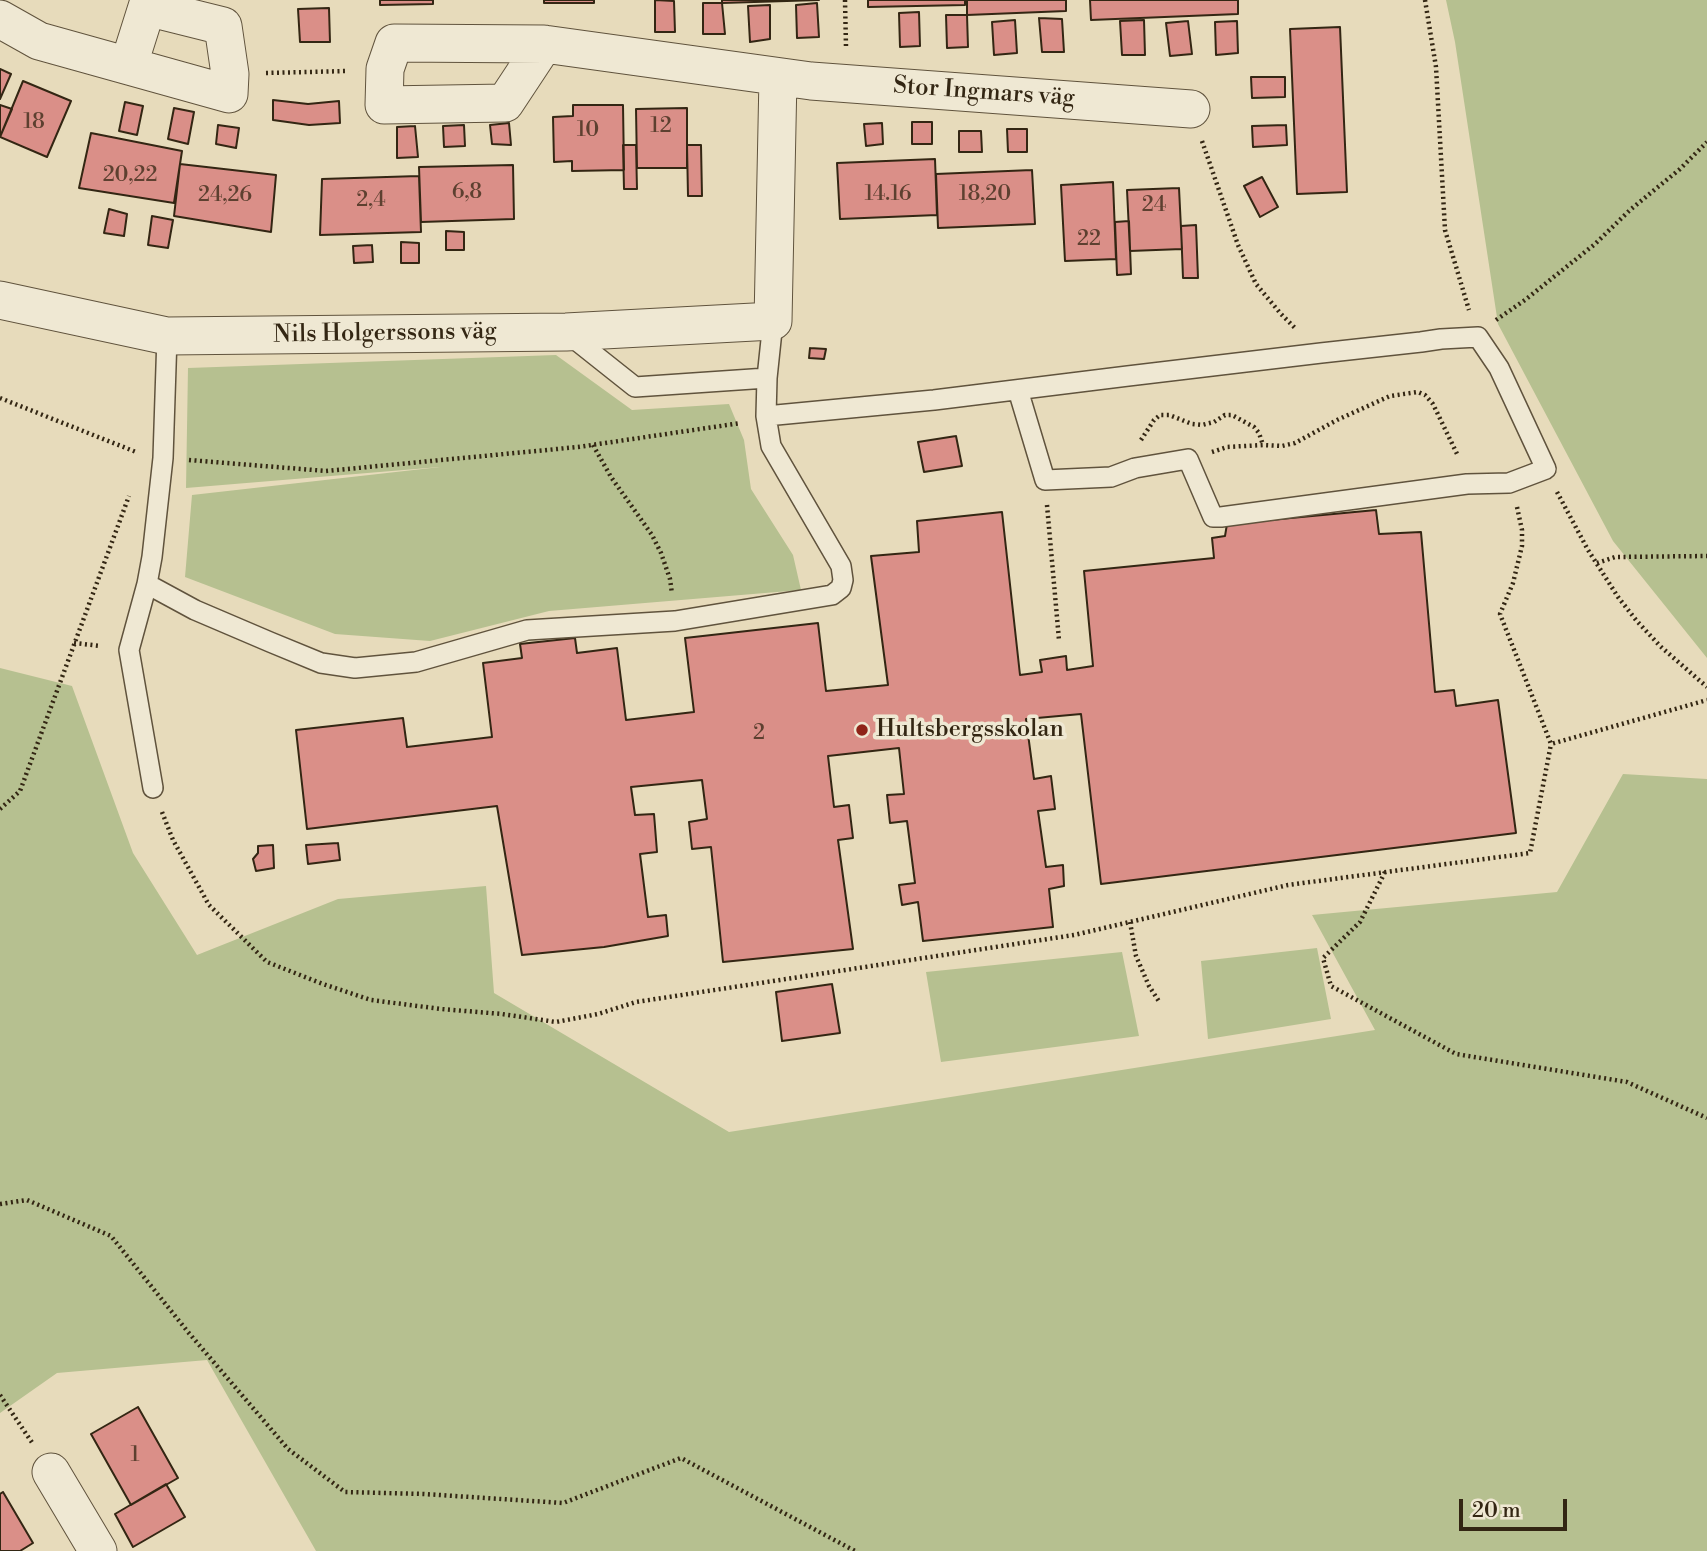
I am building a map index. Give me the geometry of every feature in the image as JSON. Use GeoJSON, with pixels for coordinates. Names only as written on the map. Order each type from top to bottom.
{"type":"FeatureCollection","features":[{"type":"Feature","properties":{"kind":"street"},"geometry":{"type":"LineString","coordinates":[[0,19],[39,41],[229,94],[230,74],[223,26],[147,7],[129,64]]}},
{"type":"Feature","properties":{"kind":"street","name":"Stor Ingmars väg"},"geometry":{"type":"LineString","coordinates":[[385,69],[394,43],[544,44],[811,82],[1191,109]]}},
{"type":"Feature","properties":{"kind":"street"},"geometry":{"type":"LineString","coordinates":[[385,69],[384,105],[505,103],[544,44]]}},
{"type":"Feature","properties":{"kind":"street"},"geometry":{"type":"LineString","coordinates":[[773,321],[778,77]]}},
{"type":"Feature","properties":{"kind":"street","name":"Nils Holgerssons väg"},"geometry":{"type":"LineString","coordinates":[[0,300],[167,335],[566,332],[773,321]]}},
{"type":"Feature","properties":{"kind":"street"},"geometry":{"type":"LineString","coordinates":[[51,1472],[98,1551]]}},
{"type":"Feature","properties":{"kind":"lane"},"geometry":{"type":"LineString","coordinates":[[147,584],[195,610],[321,663],[355,668],[416,662],[527,630],[675,621],[832,596],[841,588],[841,566],[772,446],[766,416],[773,321]]}},
{"type":"Feature","properties":{"kind":"lane"},"geometry":{"type":"LineString","coordinates":[[566,332],[635,387],[768,378]]}},
{"type":"Feature","properties":{"kind":"lane"},"geometry":{"type":"LineString","coordinates":[[153,788],[129,650],[152,557],[163,458],[167,335]]}},
{"type":"Feature","properties":{"kind":"lane"},"geometry":{"type":"LineString","coordinates":[[766,416],[934,400],[1477,335],[1499,368],[1546,469],[1509,483],[1467,484],[1213,517],[1188,459],[1135,468],[1111,477],[1045,480],[1018,390]]}},
{"type":"Feature","properties":{"kind":"path"},"geometry":{"type":"LineString","coordinates":[[845,0],[848,83]]}},
{"type":"Feature","properties":{"kind":"path"},"geometry":{"type":"LineString","coordinates":[[1425,0],[1436,67],[1445,230],[1477,335],[1595,244],[1707,142]]}},
{"type":"Feature","properties":{"kind":"path"},"geometry":{"type":"LineString","coordinates":[[230,74],[385,69]]}},
{"type":"Feature","properties":{"kind":"path"},"geometry":{"type":"LineString","coordinates":[[1191,109],[1238,245],[1256,284],[1280,314],[1321,353]]}},
{"type":"Feature","properties":{"kind":"path"},"geometry":{"type":"LineString","coordinates":[[1188,459],[1227,447],[1282,446],[1295,443],[1390,396],[1418,392],[1433,404],[1462,464],[1467,484]]}},
{"type":"Feature","properties":{"kind":"path"},"geometry":{"type":"LineString","coordinates":[[0,398],[143,455],[326,471],[593,445],[766,416]]}},
{"type":"Feature","properties":{"kind":"path"},"geometry":{"type":"LineString","coordinates":[[1135,468],[1141,440],[1160,415],[1202,425],[1225,415],[1232,415],[1254,427],[1263,445]]}},
{"type":"Feature","properties":{"kind":"path"},"geometry":{"type":"LineString","coordinates":[[593,445],[661,553],[670,579],[675,621]]}},
{"type":"Feature","properties":{"kind":"path"},"geometry":{"type":"LineString","coordinates":[[1546,469],[1588,550],[1618,597],[1660,646],[1707,687]]}},
{"type":"Feature","properties":{"kind":"path"},"geometry":{"type":"LineString","coordinates":[[1045,480],[1059,640]]}},
{"type":"Feature","properties":{"kind":"path"},"geometry":{"type":"LineString","coordinates":[[153,788],[173,840],[209,905],[267,962],[371,1000],[556,1022],[598,1014],[636,1002],[1074,935],[1288,885],[1530,853],[1551,744],[1500,614],[1513,583],[1522,546],[1522,530],[1513,482]]}},
{"type":"Feature","properties":{"kind":"path"},"geometry":{"type":"LineString","coordinates":[[0,809],[20,792],[130,493]]}},
{"type":"Feature","properties":{"kind":"path"},"geometry":{"type":"LineString","coordinates":[[1597,563],[1615,557],[1707,556]]}},
{"type":"Feature","properties":{"kind":"path"},"geometry":{"type":"LineString","coordinates":[[1551,744],[1707,700]]}},
{"type":"Feature","properties":{"kind":"path"},"geometry":{"type":"LineString","coordinates":[[1385,872],[1360,922],[1323,958],[1331,986],[1456,1054],[1627,1082],[1707,1118]]}},
{"type":"Feature","properties":{"kind":"path"},"geometry":{"type":"LineString","coordinates":[[1130,922],[1136,956],[1160,1003]]}},
{"type":"Feature","properties":{"kind":"path"},"geometry":{"type":"LineString","coordinates":[[0,1204],[27,1200],[111,1236],[188,1332],[288,1449],[345,1492],[563,1503],[681,1458],[855,1551]]}},
{"type":"Feature","properties":{"kind":"path"},"geometry":{"type":"LineString","coordinates":[[0,1395],[51,1472]]}},
{"type":"Feature","properties":{"kind":"green space"},"geometry":{"type":"Polygon","coordinates":[[[1446,0],[1707,0],[1707,658],[1613,541],[1498,324],[1455,42],[1446,0]]]}},
{"type":"Feature","properties":{"kind":"green space"},"geometry":{"type":"Polygon","coordinates":[[[556,355],[632,410],[729,404],[744,440],[751,489],[793,555],[801,590],[549,611],[430,641],[335,634],[185,577],[192,495],[440,467],[186,488],[188,368],[556,355]]]}},
{"type":"Feature","properties":{"kind":"green space"},"geometry":{"type":"Polygon","coordinates":[[[0,668],[72,686],[133,853],[197,955],[338,899],[486,886],[494,993],[729,1132],[1375,1030],[1312,915],[1557,892],[1623,774],[1707,779],[1707,1551],[316,1551],[207,1360],[57,1373],[0,1413],[0,668]]]}},
{"type":"Feature","properties":{"kind":"green space"},"geometry":{"type":"Polygon","coordinates":[[[1317,948],[1331,1019],[1208,1039],[1201,961],[1317,948]]]}},
{"type":"Feature","properties":{"kind":"green space"},"geometry":{"type":"Polygon","coordinates":[[[1122,952],[1139,1036],[941,1062],[926,972],[1122,952]]]}},
{"type":"Feature","properties":{"kind":"building"},"geometry":{"type":"Polygon","coordinates":[[[380,0],[433,0],[433,4],[380,5],[380,0]]]}},
{"type":"Feature","properties":{"kind":"building"},"geometry":{"type":"Polygon","coordinates":[[[544,0],[594,0],[594,3],[544,3],[544,0]]]}},
{"type":"Feature","properties":{"kind":"building"},"geometry":{"type":"Polygon","coordinates":[[[655,0],[674,1],[675,32],[655,32],[655,0]]]}},
{"type":"Feature","properties":{"kind":"building"},"geometry":{"type":"Polygon","coordinates":[[[722,0],[819,0],[722,3],[722,0]]]}},
{"type":"Feature","properties":{"kind":"building"},"geometry":{"type":"Polygon","coordinates":[[[868,0],[965,0],[965,5],[868,7],[868,0]]]}},
{"type":"Feature","properties":{"kind":"building"},"geometry":{"type":"Polygon","coordinates":[[[967,0],[1066,0],[1066,11],[967,15],[967,0]]]}},
{"type":"Feature","properties":{"kind":"building"},"geometry":{"type":"Polygon","coordinates":[[[1090,0],[1238,0],[1238,14],[1091,20],[1090,0]]]}},
{"type":"Feature","properties":{"kind":"building"},"geometry":{"type":"Polygon","coordinates":[[[703,3],[722,3],[725,34],[703,34],[703,3]]]}},
{"type":"Feature","properties":{"kind":"building"},"geometry":{"type":"Polygon","coordinates":[[[817,3],[819,37],[797,38],[796,5],[817,3]]]}},
{"type":"Feature","properties":{"kind":"building"},"geometry":{"type":"Polygon","coordinates":[[[770,5],[770,39],[750,42],[748,6],[770,5]]]}},
{"type":"Feature","properties":{"kind":"building"},"geometry":{"type":"Polygon","coordinates":[[[329,8],[330,42],[300,42],[298,9],[329,8]]]}},
{"type":"Feature","properties":{"kind":"building"},"geometry":{"type":"Polygon","coordinates":[[[919,12],[920,46],[900,47],[899,13],[919,12]]]}},
{"type":"Feature","properties":{"kind":"building"},"geometry":{"type":"Polygon","coordinates":[[[946,15],[967,15],[968,47],[947,48],[946,15]]]}},
{"type":"Feature","properties":{"kind":"building"},"geometry":{"type":"Polygon","coordinates":[[[1039,18],[1062,19],[1064,52],[1042,52],[1039,18]]]}},
{"type":"Feature","properties":{"kind":"building"},"geometry":{"type":"Polygon","coordinates":[[[1015,20],[1017,53],[994,55],[992,22],[1015,20]]]}},
{"type":"Feature","properties":{"kind":"building"},"geometry":{"type":"Polygon","coordinates":[[[1144,20],[1145,55],[1122,55],[1120,21],[1144,20]]]}},
{"type":"Feature","properties":{"kind":"building"},"geometry":{"type":"Polygon","coordinates":[[[1188,21],[1192,54],[1170,56],[1166,23],[1188,21]]]}},
{"type":"Feature","properties":{"kind":"building"},"geometry":{"type":"Polygon","coordinates":[[[1237,21],[1238,53],[1216,55],[1215,22],[1237,21]]]}},
{"type":"Feature","properties":{"kind":"building"},"geometry":{"type":"Polygon","coordinates":[[[1340,27],[1347,192],[1297,194],[1290,29],[1340,27]]]}},
{"type":"Feature","properties":{"kind":"building"},"geometry":{"type":"Polygon","coordinates":[[[0,69],[11,74],[0,99],[0,69]]]}},
{"type":"Feature","properties":{"kind":"building"},"geometry":{"type":"Polygon","coordinates":[[[1251,77],[1285,77],[1285,97],[1252,98],[1251,77]]]}},
{"type":"Feature","properties":{"kind":"building"},"geometry":{"type":"Polygon","coordinates":[[[23,81],[71,101],[47,157],[0,137],[23,81]]]}},
{"type":"Feature","properties":{"kind":"building"},"geometry":{"type":"Polygon","coordinates":[[[273,100],[308,104],[339,101],[340,123],[309,125],[273,120],[273,100]]]}},
{"type":"Feature","properties":{"kind":"building"},"geometry":{"type":"Polygon","coordinates":[[[125,102],[143,106],[137,135],[119,131],[125,102]]]}},
{"type":"Feature","properties":{"kind":"building"},"geometry":{"type":"Polygon","coordinates":[[[0,105],[12,109],[0,137],[0,105]]]}},
{"type":"Feature","properties":{"kind":"building"},"geometry":{"type":"Polygon","coordinates":[[[573,105],[623,105],[624,170],[572,171],[572,161],[554,162],[553,117],[573,116],[573,105]]]}},
{"type":"Feature","properties":{"kind":"building"},"geometry":{"type":"Polygon","coordinates":[[[174,108],[194,112],[188,144],[168,139],[174,108]]]}},
{"type":"Feature","properties":{"kind":"building"},"geometry":{"type":"Polygon","coordinates":[[[687,108],[687,168],[637,168],[636,109],[687,108]]]}},
{"type":"Feature","properties":{"kind":"building"},"geometry":{"type":"Polygon","coordinates":[[[912,122],[932,122],[932,144],[912,144],[912,122]]]}},
{"type":"Feature","properties":{"kind":"building"},"geometry":{"type":"Polygon","coordinates":[[[509,123],[511,145],[492,144],[490,125],[509,123]]]}},
{"type":"Feature","properties":{"kind":"building"},"geometry":{"type":"Polygon","coordinates":[[[882,123],[883,144],[866,146],[864,124],[882,123]]]}},
{"type":"Feature","properties":{"kind":"building"},"geometry":{"type":"Polygon","coordinates":[[[218,125],[239,128],[236,148],[216,144],[218,125]]]}},
{"type":"Feature","properties":{"kind":"building"},"geometry":{"type":"Polygon","coordinates":[[[464,125],[465,146],[444,147],[443,126],[464,125]]]}},
{"type":"Feature","properties":{"kind":"building"},"geometry":{"type":"Polygon","coordinates":[[[1286,125],[1287,145],[1253,147],[1252,126],[1286,125]]]}},
{"type":"Feature","properties":{"kind":"building"},"geometry":{"type":"Polygon","coordinates":[[[415,126],[418,157],[397,158],[397,127],[415,126]]]}},
{"type":"Feature","properties":{"kind":"building"},"geometry":{"type":"Polygon","coordinates":[[[1007,129],[1027,129],[1027,152],[1008,152],[1007,129]]]}},
{"type":"Feature","properties":{"kind":"building"},"geometry":{"type":"Polygon","coordinates":[[[959,131],[981,131],[982,152],[959,152],[959,131]]]}},
{"type":"Feature","properties":{"kind":"building"},"geometry":{"type":"Polygon","coordinates":[[[91,133],[182,151],[174,203],[79,188],[91,133]]]}},
{"type":"Feature","properties":{"kind":"building"},"geometry":{"type":"Polygon","coordinates":[[[623,145],[636,145],[637,189],[624,189],[623,145]]]}},
{"type":"Feature","properties":{"kind":"building"},"geometry":{"type":"Polygon","coordinates":[[[687,145],[701,145],[702,196],[688,196],[687,145]]]}},
{"type":"Feature","properties":{"kind":"building"},"geometry":{"type":"Polygon","coordinates":[[[935,159],[937,215],[840,219],[837,163],[935,159]]]}},
{"type":"Feature","properties":{"kind":"building"},"geometry":{"type":"Polygon","coordinates":[[[180,164],[276,175],[271,232],[174,216],[180,164]]]}},
{"type":"Feature","properties":{"kind":"building"},"geometry":{"type":"Polygon","coordinates":[[[513,165],[514,219],[421,222],[419,167],[513,165]]]}},
{"type":"Feature","properties":{"kind":"building"},"geometry":{"type":"Polygon","coordinates":[[[1032,170],[1035,224],[938,228],[936,174],[1032,170]]]}},
{"type":"Feature","properties":{"kind":"building"},"geometry":{"type":"Polygon","coordinates":[[[419,176],[421,232],[320,235],[322,179],[419,176]]]}},
{"type":"Feature","properties":{"kind":"building"},"geometry":{"type":"Polygon","coordinates":[[[1262,177],[1278,207],[1260,217],[1244,186],[1262,177]]]}},
{"type":"Feature","properties":{"kind":"building"},"geometry":{"type":"Polygon","coordinates":[[[1113,182],[1116,259],[1065,261],[1061,185],[1113,182]]]}},
{"type":"Feature","properties":{"kind":"building"},"geometry":{"type":"Polygon","coordinates":[[[1179,188],[1182,249],[1130,251],[1127,190],[1179,188]]]}},
{"type":"Feature","properties":{"kind":"building"},"geometry":{"type":"Polygon","coordinates":[[[109,209],[127,214],[124,236],[104,233],[109,209]]]}},
{"type":"Feature","properties":{"kind":"building"},"geometry":{"type":"Polygon","coordinates":[[[152,216],[173,220],[168,248],[148,245],[152,216]]]}},
{"type":"Feature","properties":{"kind":"building"},"geometry":{"type":"Polygon","coordinates":[[[1129,221],[1131,274],[1117,275],[1115,222],[1129,221]]]}},
{"type":"Feature","properties":{"kind":"building"},"geometry":{"type":"Polygon","coordinates":[[[1196,225],[1198,278],[1183,278],[1181,226],[1196,225]]]}},
{"type":"Feature","properties":{"kind":"building"},"geometry":{"type":"Polygon","coordinates":[[[446,231],[464,232],[464,250],[446,250],[446,231]]]}},
{"type":"Feature","properties":{"kind":"building"},"geometry":{"type":"Polygon","coordinates":[[[401,242],[419,243],[419,263],[401,263],[401,242]]]}},
{"type":"Feature","properties":{"kind":"building"},"geometry":{"type":"Polygon","coordinates":[[[372,245],[373,262],[354,263],[353,246],[372,245]]]}},
{"type":"Feature","properties":{"kind":"building"},"geometry":{"type":"Polygon","coordinates":[[[810,348],[826,349],[824,359],[809,358],[810,348]]]}},
{"type":"Feature","properties":{"kind":"building"},"geometry":{"type":"Polygon","coordinates":[[[956,436],[962,466],[924,472],[918,442],[956,436]]]}},
{"type":"Feature","properties":{"kind":"building","name":"Hultsbergsskolan"},"geometry":{"type":"Polygon","coordinates":[[[1376,510],[1379,534],[1421,532],[1435,692],[1454,690],[1456,706],[1498,700],[1516,833],[1101,884],[1081,714],[1026,719],[1034,779],[1051,776],[1055,809],[1038,811],[1046,867],[1063,865],[1064,886],[1049,889],[1053,927],[923,941],[918,902],[902,905],[899,885],[915,883],[907,821],[890,823],[887,795],[904,794],[899,748],[828,756],[834,807],[849,805],[853,838],[838,840],[853,949],[723,962],[711,847],[692,849],[689,822],[707,819],[702,780],[631,787],[635,815],[654,814],[657,852],[640,854],[648,917],[666,915],[668,936],[604,947],[522,955],[497,806],[307,829],[296,730],[403,718],[407,747],[492,737],[483,663],[522,658],[520,644],[575,638],[577,653],[617,648],[626,720],[694,712],[685,638],[818,623],[826,691],[888,685],[871,556],[919,552],[917,521],[1002,512],[1020,675],[1042,672],[1040,660],[1066,656],[1067,670],[1093,666],[1084,571],[1214,558],[1212,538],[1225,536],[1227,524],[1376,510]]]}},
{"type":"Feature","properties":{"kind":"building"},"geometry":{"type":"Polygon","coordinates":[[[338,843],[340,860],[308,864],[306,845],[338,843]]]}},
{"type":"Feature","properties":{"kind":"building"},"geometry":{"type":"Polygon","coordinates":[[[273,845],[274,868],[256,871],[253,859],[258,853],[258,846],[273,845]]]}},
{"type":"Feature","properties":{"kind":"building"},"geometry":{"type":"Polygon","coordinates":[[[832,984],[840,1033],[782,1041],[776,992],[832,984]]]}},
{"type":"Feature","properties":{"kind":"building"},"geometry":{"type":"Polygon","coordinates":[[[138,1407],[178,1478],[131,1505],[91,1434],[138,1407]]]}},
{"type":"Feature","properties":{"kind":"building"},"geometry":{"type":"Polygon","coordinates":[[[166,1484],[185,1517],[133,1547],[115,1514],[166,1484]]]}},
{"type":"Feature","properties":{"kind":"building"},"geometry":{"type":"Polygon","coordinates":[[[3,1492],[33,1543],[20,1551],[0,1551],[0,1494],[3,1492]]]}},
{"type":"Feature","properties":{"kind":"place","name":"Hultsbergsskolan"},"geometry":{"type":"Point","coordinates":[862,730]}}]}
